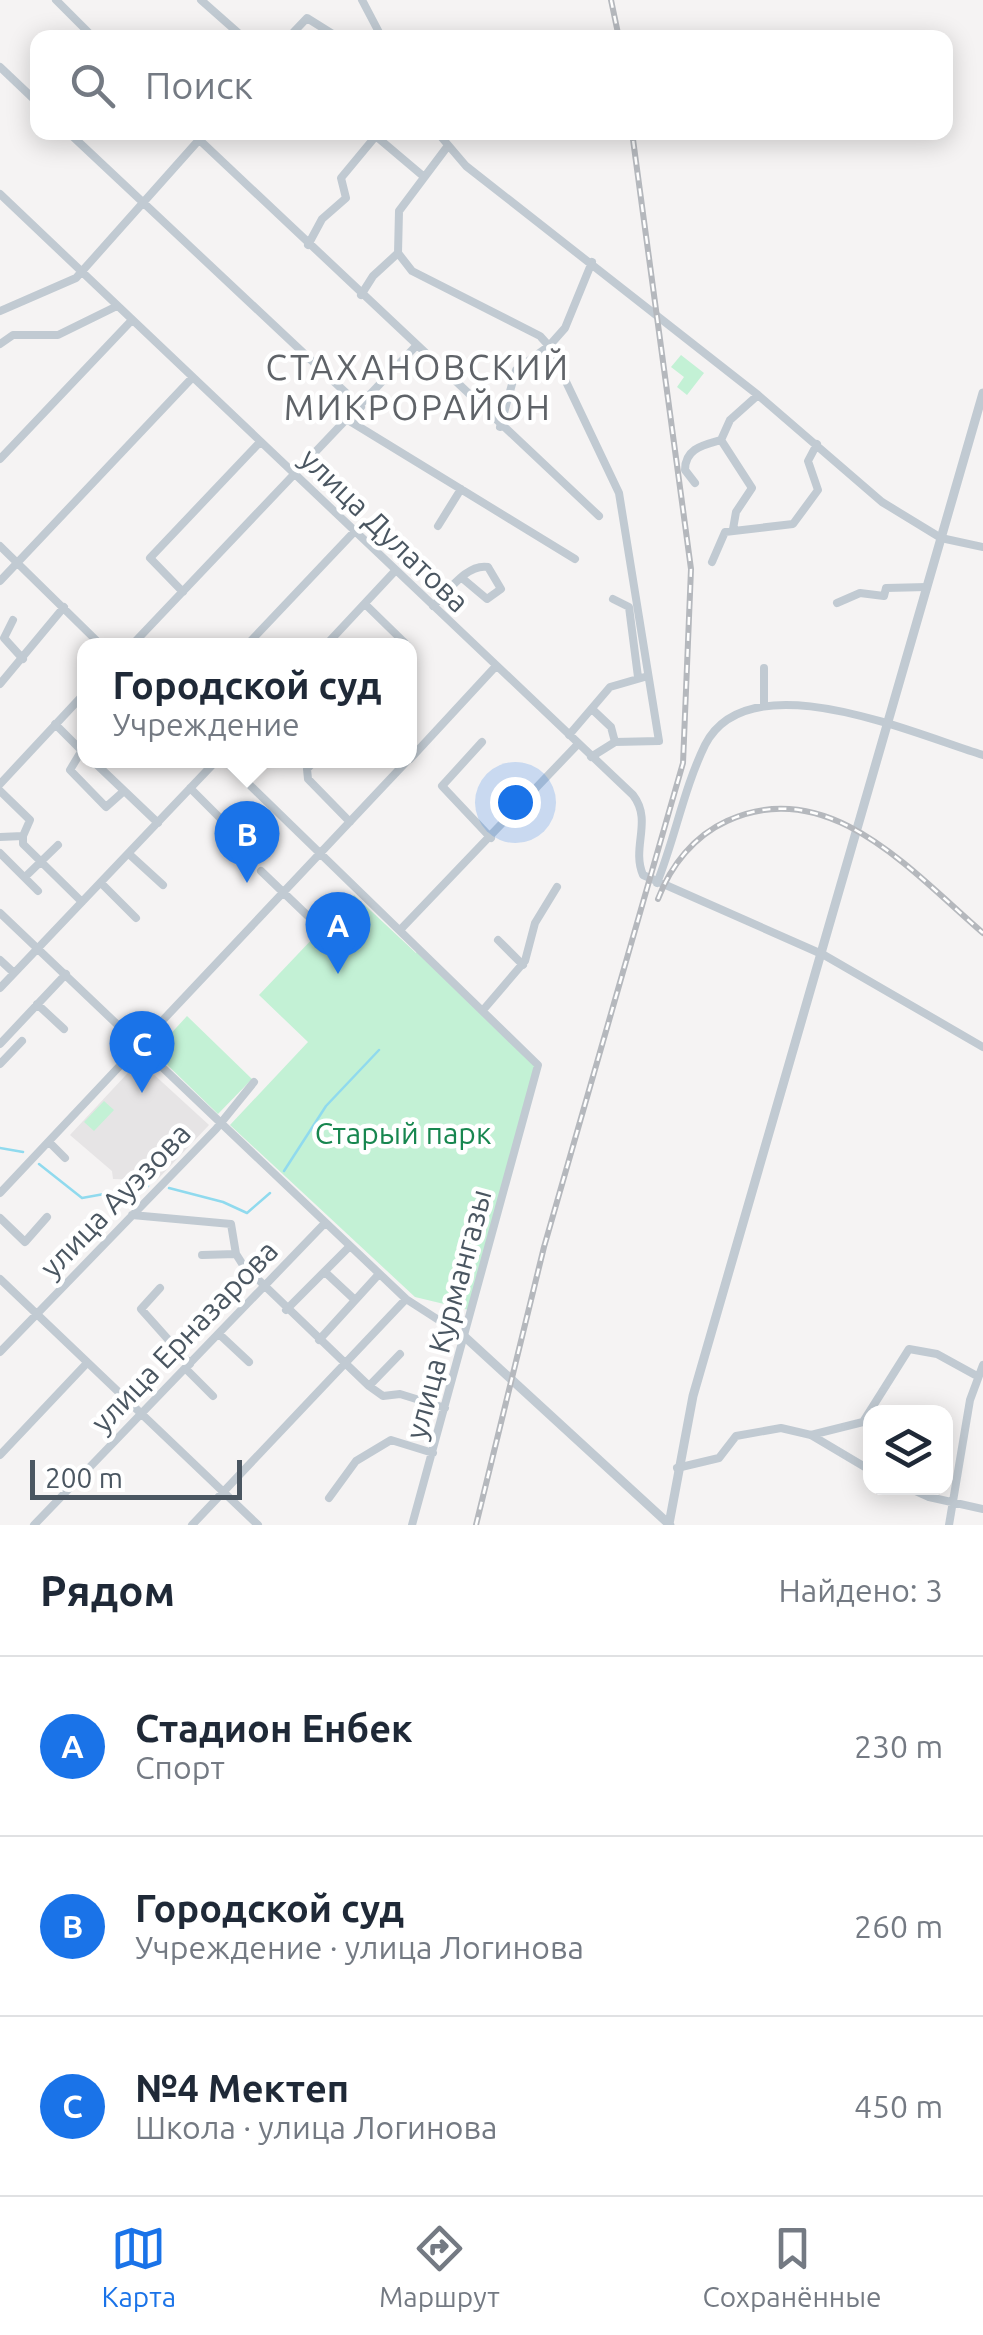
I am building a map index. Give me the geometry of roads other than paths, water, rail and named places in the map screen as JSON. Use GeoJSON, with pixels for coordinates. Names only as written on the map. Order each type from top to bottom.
{"type":"FeatureCollection","features":[{"type":"Feature","properties":{"kind":"street"},"geometry":{"type":"LineString","coordinates":[[56,0],[86,30]]}},
{"type":"Feature","properties":{"kind":"street"},"geometry":{"type":"LineString","coordinates":[[201,0],[235,30]]}},
{"type":"Feature","properties":{"kind":"street"},"geometry":{"type":"LineString","coordinates":[[362,0],[378,30]]}},
{"type":"Feature","properties":{"kind":"street"},"geometry":{"type":"LineString","coordinates":[[296,30],[307,18],[326,30]]}},
{"type":"Feature","properties":{"kind":"street"},"geometry":{"type":"LineString","coordinates":[[0,67],[30,95]]}},
{"type":"Feature","properties":{"kind":"street"},"geometry":{"type":"LineString","coordinates":[[76,140],[362,406]]}},
{"type":"Feature","properties":{"kind":"street"},"geometry":{"type":"LineString","coordinates":[[0,310],[81,272],[199,140]]}},
{"type":"Feature","properties":{"kind":"street"},"geometry":{"type":"LineString","coordinates":[[207,140],[308,245],[599,516]]}},
{"type":"Feature","properties":{"kind":"street"},"geometry":{"type":"LineString","coordinates":[[308,245],[322,219],[346,198],[341,178],[368,140]]}},
{"type":"Feature","properties":{"kind":"street"},"geometry":{"type":"LineString","coordinates":[[379,140],[422,176]]}},
{"type":"Feature","properties":{"kind":"street"},"geometry":{"type":"LineString","coordinates":[[443,140],[758,395],[882,502],[941,538],[983,547]]}},
{"type":"Feature","properties":{"kind":"street"},"geometry":{"type":"LineString","coordinates":[[447,146],[400,211],[398,253],[412,271],[540,336],[550,346],[619,493],[643,677]]}},
{"type":"Feature","properties":{"kind":"street","name":"улица Дулатова"},"geometry":{"type":"LineString","coordinates":[[0,194],[638,801],[644,822],[638,857],[646,878],[657,883]]}},
{"type":"Feature","properties":{"kind":"street"},"geometry":{"type":"LineString","coordinates":[[361,295],[373,276],[398,253]]}},
{"type":"Feature","properties":{"kind":"street"},"geometry":{"type":"LineString","coordinates":[[500,427],[516,370],[550,346],[566,328],[592,262]]}},
{"type":"Feature","properties":{"kind":"street"},"geometry":{"type":"LineString","coordinates":[[0,344],[13,335],[58,336],[117,306]]}},
{"type":"Feature","properties":{"kind":"street"},"geometry":{"type":"LineString","coordinates":[[0,459],[132,320]]}},
{"type":"Feature","properties":{"kind":"street"},"geometry":{"type":"LineString","coordinates":[[139,638],[415,347]]}},
{"type":"Feature","properties":{"kind":"street"},"geometry":{"type":"LineString","coordinates":[[0,581],[192,378]]}},
{"type":"Feature","properties":{"kind":"street"},"geometry":{"type":"LineString","coordinates":[[670,1525],[677,1468],[709,1341],[824,955],[983,393]]}},
{"type":"Feature","properties":{"kind":"street"},"geometry":{"type":"LineString","coordinates":[[695,482],[685,470],[687,458],[699,447],[721,440],[730,420],[758,395]]}},
{"type":"Feature","properties":{"kind":"street"},"geometry":{"type":"LineString","coordinates":[[348,420],[574,559]]}},
{"type":"Feature","properties":{"kind":"street"},"geometry":{"type":"LineString","coordinates":[[721,440],[752,488],[736,512],[733,529]]}},
{"type":"Feature","properties":{"kind":"street"},"geometry":{"type":"LineString","coordinates":[[184,592],[150,558],[260,442]]}},
{"type":"Feature","properties":{"kind":"street"},"geometry":{"type":"LineString","coordinates":[[712,562],[718,538],[733,529],[793,524],[818,490],[808,462],[816,444]]}},
{"type":"Feature","properties":{"kind":"street"},"geometry":{"type":"LineString","coordinates":[[438,526],[460,489]]}},
{"type":"Feature","properties":{"kind":"street"},"geometry":{"type":"LineString","coordinates":[[254,638],[354,532]]}},
{"type":"Feature","properties":{"kind":"street"},"geometry":{"type":"LineString","coordinates":[[0,546],[94,638]]}},
{"type":"Feature","properties":{"kind":"street"},"geometry":{"type":"LineString","coordinates":[[433,606],[462,578],[485,566],[502,589],[487,599],[462,578]]}},
{"type":"Feature","properties":{"kind":"street"},"geometry":{"type":"LineString","coordinates":[[333,638],[395,572]]}},
{"type":"Feature","properties":{"kind":"street"},"geometry":{"type":"LineString","coordinates":[[837,603],[860,593],[884,596],[886,588],[927,586]]}},
{"type":"Feature","properties":{"kind":"street"},"geometry":{"type":"LineString","coordinates":[[591,757],[615,742],[660,741],[629,608],[612,599]]}},
{"type":"Feature","properties":{"kind":"street"},"geometry":{"type":"LineString","coordinates":[[365,604],[398,638]]}},
{"type":"Feature","properties":{"kind":"street"},"geometry":{"type":"LineString","coordinates":[[0,684],[64,607]]}},
{"type":"Feature","properties":{"kind":"street"},"geometry":{"type":"LineString","coordinates":[[13,620],[4,638],[23,659]]}},
{"type":"Feature","properties":{"kind":"street"},"geometry":{"type":"LineString","coordinates":[[417,751],[496,666]]}},
{"type":"Feature","properties":{"kind":"street"},"geometry":{"type":"LineString","coordinates":[[764,668],[764,704]]}},
{"type":"Feature","properties":{"kind":"street"},"geometry":{"type":"LineString","coordinates":[[569,735],[614,684],[643,677]]}},
{"type":"Feature","properties":{"kind":"street"},"geometry":{"type":"LineString","coordinates":[[0,837],[22,836],[31,826],[0,787],[77,701]]}},
{"type":"Feature","properties":{"kind":"street"},"geometry":{"type":"LineString","coordinates":[[983,755],[856,715],[764,704],[732,716],[705,746],[657,883],[824,955],[983,1048]]}},
{"type":"Feature","properties":{"kind":"street"},"geometry":{"type":"LineString","coordinates":[[593,710],[610,727],[615,742]]}},
{"type":"Feature","properties":{"kind":"street"},"geometry":{"type":"LineString","coordinates":[[55,724],[77,746]]}},
{"type":"Feature","properties":{"kind":"street"},"geometry":{"type":"LineString","coordinates":[[482,742],[442,786],[491,838]]}},
{"type":"Feature","properties":{"kind":"street"},"geometry":{"type":"LineString","coordinates":[[400,930],[578,744]]}},
{"type":"Feature","properties":{"kind":"street"},"geometry":{"type":"LineString","coordinates":[[77,760],[70,770],[106,807],[124,791]]}},
{"type":"Feature","properties":{"kind":"street"},"geometry":{"type":"LineString","coordinates":[[100,768],[158,823]]}},
{"type":"Feature","properties":{"kind":"street"},"geometry":{"type":"LineString","coordinates":[[0,988],[211,768]]}},
{"type":"Feature","properties":{"kind":"street"},"geometry":{"type":"LineString","coordinates":[[229,768],[484,1010],[523,965],[535,923],[557,887]]}},
{"type":"Feature","properties":{"kind":"street"},"geometry":{"type":"LineString","coordinates":[[309,768],[306,772],[310,782],[350,822]]}},
{"type":"Feature","properties":{"kind":"street"},"geometry":{"type":"LineString","coordinates":[[0,1193],[401,768]]}},
{"type":"Feature","properties":{"kind":"street"},"geometry":{"type":"LineString","coordinates":[[190,788],[251,849]]}},
{"type":"Feature","properties":{"kind":"street"},"geometry":{"type":"LineString","coordinates":[[22,836],[23,844],[82,902]]}},
{"type":"Feature","properties":{"kind":"street"},"geometry":{"type":"LineString","coordinates":[[25,877],[58,845]]}},
{"type":"Feature","properties":{"kind":"street"},"geometry":{"type":"LineString","coordinates":[[0,853],[38,891]]}},
{"type":"Feature","properties":{"kind":"street"},"geometry":{"type":"LineString","coordinates":[[128,854],[163,885]]}},
{"type":"Feature","properties":{"kind":"street"},"geometry":{"type":"LineString","coordinates":[[262,871],[310,918]]}},
{"type":"Feature","properties":{"kind":"street"},"geometry":{"type":"LineString","coordinates":[[100,883],[136,918]]}},
{"type":"Feature","properties":{"kind":"street"},"geometry":{"type":"LineString","coordinates":[[0,913],[406,1299],[465,1338],[670,1525]]}},
{"type":"Feature","properties":{"kind":"street"},"geometry":{"type":"LineString","coordinates":[[498,940],[523,965]]}},
{"type":"Feature","properties":{"kind":"street"},"geometry":{"type":"LineString","coordinates":[[0,960],[14,974]]}},
{"type":"Feature","properties":{"kind":"street"},"geometry":{"type":"LineString","coordinates":[[0,1044],[66,974]]}},
{"type":"Feature","properties":{"kind":"street"},"geometry":{"type":"LineString","coordinates":[[37,1004],[64,1029]]}},
{"type":"Feature","properties":{"kind":"street","name":"улица Курмангазы"},"geometry":{"type":"LineString","coordinates":[[412,1525],[538,1070],[534,1058],[484,1010]]}},
{"type":"Feature","properties":{"kind":"street"},"geometry":{"type":"LineString","coordinates":[[10,1074],[0,1064],[22,1041]]}},
{"type":"Feature","properties":{"kind":"street","name":"улица Ауэзова"},"geometry":{"type":"LineString","coordinates":[[0,1352],[220,1123],[254,1082]]}},
{"type":"Feature","properties":{"kind":"street"},"geometry":{"type":"LineString","coordinates":[[49,1142],[65,1158]]}},
{"type":"Feature","properties":{"kind":"street"},"geometry":{"type":"LineString","coordinates":[[132,1215],[224,1220],[234,1230],[236,1254],[262,1286],[369,1386],[383,1396],[400,1394],[445,1408]]}},
{"type":"Feature","properties":{"kind":"street"},"geometry":{"type":"LineString","coordinates":[[0,1218],[25,1242],[47,1216]]}},
{"type":"Feature","properties":{"kind":"street","name":"улица Ерназарова"},"geometry":{"type":"LineString","coordinates":[[34,1525],[325,1223]]}},
{"type":"Feature","properties":{"kind":"street"},"geometry":{"type":"LineString","coordinates":[[286,1310],[350,1246]]}},
{"type":"Feature","properties":{"kind":"street"},"geometry":{"type":"LineString","coordinates":[[202,1255],[236,1254]]}},
{"type":"Feature","properties":{"kind":"street"},"geometry":{"type":"LineString","coordinates":[[325,1272],[355,1300]]}},
{"type":"Feature","properties":{"kind":"street"},"geometry":{"type":"LineString","coordinates":[[319,1340],[379,1274]]}},
{"type":"Feature","properties":{"kind":"street"},"geometry":{"type":"LineString","coordinates":[[0,1279],[258,1525]]}},
{"type":"Feature","properties":{"kind":"street"},"geometry":{"type":"LineString","coordinates":[[160,1288],[140,1309],[213,1396]]}},
{"type":"Feature","properties":{"kind":"street"},"geometry":{"type":"LineString","coordinates":[[192,1525],[406,1299]]}},
{"type":"Feature","properties":{"kind":"street"},"geometry":{"type":"LineString","coordinates":[[219,1334],[250,1362]]}},
{"type":"Feature","properties":{"kind":"street"},"geometry":{"type":"LineString","coordinates":[[811,1435],[865,1420],[908,1349],[938,1354],[978,1376]]}},
{"type":"Feature","properties":{"kind":"street"},"geometry":{"type":"LineString","coordinates":[[369,1386],[400,1354]]}},
{"type":"Feature","properties":{"kind":"street"},"geometry":{"type":"LineString","coordinates":[[0,1455],[87,1363]]}},
{"type":"Feature","properties":{"kind":"street"},"geometry":{"type":"LineString","coordinates":[[949,1525],[972,1392],[983,1365]]}},
{"type":"Feature","properties":{"kind":"street"},"geometry":{"type":"LineString","coordinates":[[972,1392],[983,1399]]}},
{"type":"Feature","properties":{"kind":"street"},"geometry":{"type":"LineString","coordinates":[[677,1468],[722,1457],[731,1440],[741,1434],[781,1428],[811,1435],[863,1466]]}},
{"type":"Feature","properties":{"kind":"street"},"geometry":{"type":"LineString","coordinates":[[329,1498],[356,1461],[391,1440],[433,1453]]}},
{"type":"Feature","properties":{"kind":"street"},"geometry":{"type":"LineString","coordinates":[[932,1495],[983,1509]]}},
{"type":"Feature","properties":{"kind":"waterway"},"geometry":{"type":"LineString","coordinates":[[284,1171],[326,1106],[379,1050]]}},
{"type":"Feature","properties":{"kind":"waterway"},"geometry":{"type":"LineString","coordinates":[[0,1148],[23,1152]]}},
{"type":"Feature","properties":{"kind":"waterway"},"geometry":{"type":"LineString","coordinates":[[39,1164],[82,1198],[148,1186]]}},
{"type":"Feature","properties":{"kind":"waterway"},"geometry":{"type":"LineString","coordinates":[[169,1188],[223,1202],[247,1213],[270,1193]]}},
{"type":"Feature","properties":{"kind":"railway"},"geometry":{"type":"LineString","coordinates":[[611,0],[617,30]]}},
{"type":"Feature","properties":{"kind":"railway"},"geometry":{"type":"LineString","coordinates":[[476,1525],[544,1247],[683,763],[691,569],[633,140]]}},
{"type":"Feature","properties":{"kind":"railway"},"geometry":{"type":"LineString","coordinates":[[658,899],[685,853],[715,827],[764,810],[800,810],[867,836],[898,858],[983,933]]}},
{"type":"Feature","properties":{"kind":"place","name":"Городской суд"},"geometry":{"type":"Point","coordinates":[247,883]}},
{"type":"Feature","properties":{"kind":"place","name":"Стадион Енбек"},"geometry":{"type":"Point","coordinates":[338,974]}},
{"type":"Feature","properties":{"kind":"place","name":"№4 Мектеп"},"geometry":{"type":"Point","coordinates":[142,1093]}},
{"type":"Feature","properties":{"kind":"district","name":"СТАХАНОВСКИЙ МИКРОРАЙОН"},"geometry":{"type":"Point","coordinates":[418,387]}},
{"type":"Feature","properties":{"kind":"park label","name":"Старый парк"},"geometry":{"type":"Point","coordinates":[403,1133]}}]}
